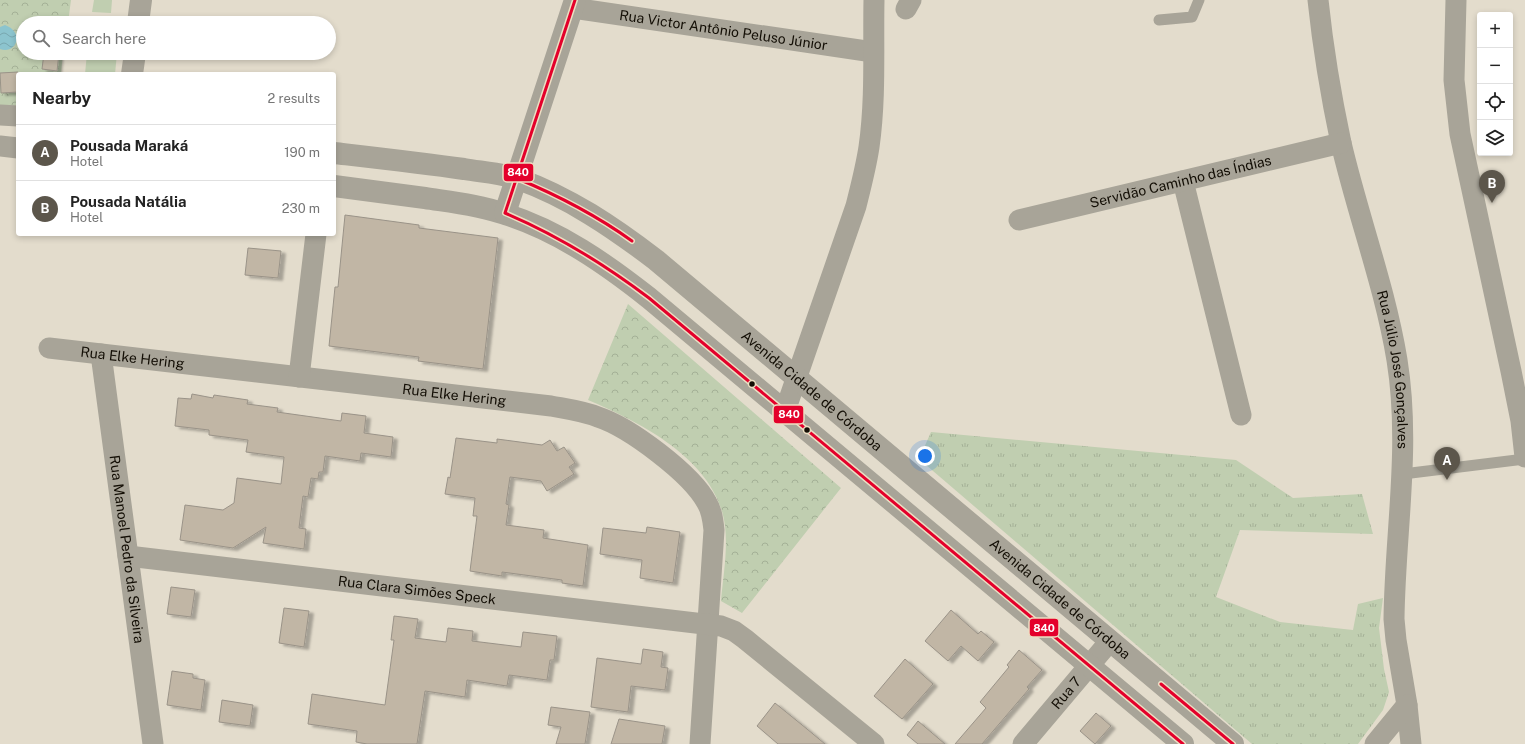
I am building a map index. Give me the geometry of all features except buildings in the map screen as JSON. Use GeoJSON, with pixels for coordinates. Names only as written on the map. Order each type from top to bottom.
{"type":"FeatureCollection","features":[{"type":"Feature","properties":{"kind":"street"},"geometry":{"type":"LineString","coordinates":[[139,16],[141,0]]}},
{"type":"Feature","properties":{"kind":"street"},"geometry":{"type":"LineString","coordinates":[[785,411],[856,206],[863,177],[869,147],[872,118],[874,0]]}},
{"type":"Feature","properties":{"kind":"street","name":"Rua Júlio José Gonçalves"},"geometry":{"type":"LineString","coordinates":[[1318,0],[1330,85],[1341,143],[1384,301],[1397,362],[1402,405],[1403,474],[1394,619],[1407,705],[1411,744]]}},
{"type":"Feature","properties":{"kind":"street"},"geometry":{"type":"LineString","coordinates":[[1456,0],[1454,80],[1460,134],[1513,379],[1521,421],[1525,458]]}},
{"type":"Feature","properties":{"kind":"street"},"geometry":{"type":"LineString","coordinates":[[505,213],[574,4]]}},
{"type":"Feature","properties":{"kind":"street","name":"Rua Victor Antônio Peluso Júnior"},"geometry":{"type":"LineString","coordinates":[[574,4],[873,52]]}},
{"type":"Feature","properties":{"kind":"street"},"geometry":{"type":"LineString","coordinates":[[132,72],[134,60]]}},
{"type":"Feature","properties":{"kind":"street"},"geometry":{"type":"LineString","coordinates":[[0,115],[16,116]]}},
{"type":"Feature","properties":{"kind":"street","name":"Servidão Caminho das Índias"},"geometry":{"type":"LineString","coordinates":[[1019,220],[1341,143]]}},
{"type":"Feature","properties":{"kind":"street"},"geometry":{"type":"LineString","coordinates":[[0,146],[16,148]]}},
{"type":"Feature","properties":{"kind":"street","name":"Avenida Cidade de Córdoba"},"geometry":{"type":"LineString","coordinates":[[336,153],[445,167],[516,178],[569,202],[624,235],[656,260],[1233,744]]}},
{"type":"Feature","properties":{"kind":"street"},"geometry":{"type":"LineString","coordinates":[[1183,181],[1241,415]]}},
{"type":"Feature","properties":{"kind":"street"},"geometry":{"type":"LineString","coordinates":[[336,186],[440,200],[505,213],[558,236],[619,274],[1183,744]]}},
{"type":"Feature","properties":{"kind":"street"},"geometry":{"type":"LineString","coordinates":[[299,377],[316,236]]}},
{"type":"Feature","properties":{"kind":"street","name":"Rua Elke Hering"},"geometry":{"type":"LineString","coordinates":[[49,348],[551,406],[575,410],[599,417],[623,428],[679,471],[696,488],[708,503],[712,518],[714,530],[700,744]]}},
{"type":"Feature","properties":{"kind":"street","name":"Rua Manoel Pedro da Silveira"},"geometry":{"type":"LineString","coordinates":[[101,354],[153,744]]}},
{"type":"Feature","properties":{"kind":"street","name":"Rua Clara Simões Speck"},"geometry":{"type":"LineString","coordinates":[[128,556],[721,626],[734,631],[745,638],[874,744]]}},
{"type":"Feature","properties":{"kind":"street","name":"Rua 7"},"geometry":{"type":"LineString","coordinates":[[1023,744],[1110,641]]}},
{"type":"Feature","properties":{"kind":"street"},"geometry":{"type":"LineString","coordinates":[[1375,744],[1407,705]]}},
{"type":"Feature","properties":{"kind":"lane"},"geometry":{"type":"LineString","coordinates":[[1159,20],[1192,17],[1199,0]]}},
{"type":"Feature","properties":{"kind":"lane"},"geometry":{"type":"LineString","coordinates":[[1403,474],[1525,458]]}},
{"type":"Feature","properties":{"kind":"green space"},"geometry":{"type":"Polygon","coordinates":[[[0,0],[71,0],[69,16],[16,16],[16,60],[62,60],[61,72],[16,72],[16,106],[0,105],[0,0]]]}},
{"type":"Feature","properties":{"kind":"green space"},"geometry":{"type":"Polygon","coordinates":[[[94,0],[112,0],[111,13],[92,12],[94,0]]]}},
{"type":"Feature","properties":{"kind":"green space"},"geometry":{"type":"Polygon","coordinates":[[[86,60],[116,60],[115,72],[85,72],[86,60]]]}},
{"type":"Feature","properties":{"kind":"green space"},"geometry":{"type":"Polygon","coordinates":[[[628,304],[841,488],[742,613],[721,601],[726,554],[726,535],[719,503],[708,482],[674,447],[631,420],[588,400],[628,304]]]}},
{"type":"Feature","properties":{"kind":"green space"},"geometry":{"type":"Polygon","coordinates":[[[931,432],[1236,460],[1293,498],[1362,494],[1373,534],[1240,530],[1216,597],[1280,622],[1353,630],[1358,604],[1383,598],[1379,628],[1384,669],[1389,692],[1383,710],[1358,744],[1252,744],[919,459],[931,432]]]}},
{"type":"Feature","properties":{"kind":"water"},"geometry":{"type":"Polygon","coordinates":[[[5,25],[15,33],[16,42],[10,49],[0,49],[0,27],[5,25]]]}},
{"type":"Feature","properties":{"kind":"transit line","name":"840"},"geometry":{"type":"LineString","coordinates":[[575,0],[505,213],[580,251],[615,273],[649,298],[1183,744]]}},
{"type":"Feature","properties":{"kind":"transit line","name":"840"},"geometry":{"type":"LineString","coordinates":[[516,178],[576,206],[632,241]]}},
{"type":"Feature","properties":{"kind":"transit line","name":"840"},"geometry":{"type":"LineString","coordinates":[[1161,684],[1233,744]]}},
{"type":"Feature","properties":{"kind":"place","name":"Pousada Natália"},"geometry":{"type":"Point","coordinates":[1492,203]}},
{"type":"Feature","properties":{"kind":"place","name":"Pousada Maraká"},"geometry":{"type":"Point","coordinates":[1447,480]}}]}
